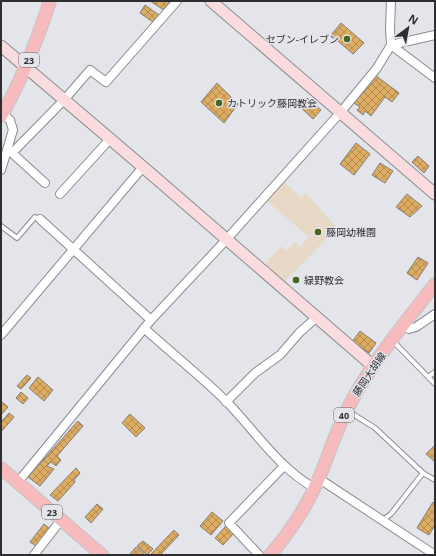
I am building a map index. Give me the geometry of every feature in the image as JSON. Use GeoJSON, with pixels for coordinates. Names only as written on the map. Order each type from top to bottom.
{"type":"FeatureCollection","features":[{"type":"Feature","properties":{"kind":"main road","name":"23"},"geometry":{"type":"LineString","coordinates":[[2,115],[26,68],[50,1]]}},
{"type":"Feature","properties":{"kind":"main road","name":"藤岡大胡線"},"geometry":{"type":"LineString","coordinates":[[270,555],[292,526],[316,483],[355,394],[402,326],[435,284]]}},
{"type":"Feature","properties":{"kind":"main road","name":"23"},"geometry":{"type":"LineString","coordinates":[[1,468],[102,555]]}},
{"type":"Feature","properties":{"kind":"street"},"geometry":{"type":"LineString","coordinates":[[10,152],[64,100],[90,70],[106,82],[177,1]]}},
{"type":"Feature","properties":{"kind":"street"},"geometry":{"type":"LineString","coordinates":[[211,1],[435,194]]}},
{"type":"Feature","properties":{"kind":"street"},"geometry":{"type":"LineString","coordinates":[[18,482],[144,328],[226,240],[340,113],[377,68],[391,45],[390,29],[393,2]]}},
{"type":"Feature","properties":{"kind":"street"},"geometry":{"type":"LineString","coordinates":[[391,45],[435,35]]}},
{"type":"Feature","properties":{"kind":"street"},"geometry":{"type":"LineString","coordinates":[[391,45],[435,78]]}},
{"type":"Feature","properties":{"kind":"street"},"geometry":{"type":"LineString","coordinates":[[1,46],[373,366]]}},
{"type":"Feature","properties":{"kind":"street"},"geometry":{"type":"LineString","coordinates":[[1,170],[10,152],[14,130],[10,120],[2,115]]}},
{"type":"Feature","properties":{"kind":"street"},"geometry":{"type":"LineString","coordinates":[[60,194],[110,139]]}},
{"type":"Feature","properties":{"kind":"street"},"geometry":{"type":"LineString","coordinates":[[10,152],[44,183]]}},
{"type":"Feature","properties":{"kind":"street"},"geometry":{"type":"LineString","coordinates":[[1,335],[143,167]]}},
{"type":"Feature","properties":{"kind":"street"},"geometry":{"type":"LineString","coordinates":[[40,219],[151,320]]}},
{"type":"Feature","properties":{"kind":"street"},"geometry":{"type":"LineString","coordinates":[[402,326],[409,329],[416,327],[434,316]]}},
{"type":"Feature","properties":{"kind":"street"},"geometry":{"type":"LineString","coordinates":[[226,402],[255,373],[280,355],[300,332],[316,318]]}},
{"type":"Feature","properties":{"kind":"street"},"geometry":{"type":"LineString","coordinates":[[144,328],[226,402],[284,466],[301,481],[316,483],[383,520],[435,555]]}},
{"type":"Feature","properties":{"kind":"street"},"geometry":{"type":"LineString","coordinates":[[259,555],[229,523],[284,466]]}},
{"type":"Feature","properties":{"kind":"street"},"geometry":{"type":"LineString","coordinates":[[34,555],[61,520]]}},
{"type":"Feature","properties":{"kind":"lane"},"geometry":{"type":"LineString","coordinates":[[1,226],[17,238],[35,217],[40,219]]}},
{"type":"Feature","properties":{"kind":"lane"},"geometry":{"type":"LineString","coordinates":[[392,340],[435,384]]}},
{"type":"Feature","properties":{"kind":"lane"},"geometry":{"type":"LineString","coordinates":[[428,378],[435,372]]}},
{"type":"Feature","properties":{"kind":"lane"},"geometry":{"type":"LineString","coordinates":[[347,410],[375,428],[423,473],[435,480]]}},
{"type":"Feature","properties":{"kind":"lane"},"geometry":{"type":"LineString","coordinates":[[383,520],[396,508],[423,473]]}},
{"type":"Feature","properties":{"kind":"shaded area","name":"藤岡幼稚園"},"geometry":{"type":"Polygon","coordinates":[[[284,182],[301,197],[306,193],[337,228],[284,282],[264,265],[281,246],[286,251],[295,242],[300,247],[309,237],[267,201],[284,182]]]}},
{"type":"Feature","properties":{"kind":"building"},"geometry":{"type":"Polygon","coordinates":[[[150,1],[168,1],[169,2],[164,10],[150,1]]]}},
{"type":"Feature","properties":{"kind":"building"},"geometry":{"type":"Polygon","coordinates":[[[145,5],[159,15],[153,22],[140,13],[145,5]]]}},
{"type":"Feature","properties":{"kind":"building","name":"セブン-イレブン"},"geometry":{"type":"Polygon","coordinates":[[[341,23],[364,43],[353,54],[331,35],[341,23]]]}},
{"type":"Feature","properties":{"kind":"building"},"geometry":{"type":"Polygon","coordinates":[[[375,75],[399,93],[392,102],[385,97],[371,116],[365,111],[363,115],[357,110],[360,107],[354,103],[375,75]]]}},
{"type":"Feature","properties":{"kind":"building","name":"カトリック藤岡教会"},"geometry":{"type":"Polygon","coordinates":[[[217,83],[238,104],[224,123],[201,102],[217,83]]]}},
{"type":"Feature","properties":{"kind":"building"},"geometry":{"type":"Polygon","coordinates":[[[307,98],[321,110],[313,119],[299,106],[307,98]]]}},
{"type":"Feature","properties":{"kind":"building"},"geometry":{"type":"Polygon","coordinates":[[[356,143],[370,154],[354,175],[340,164],[356,143]]]}},
{"type":"Feature","properties":{"kind":"building"},"geometry":{"type":"Polygon","coordinates":[[[418,156],[429,166],[424,173],[412,162],[418,156]]]}},
{"type":"Feature","properties":{"kind":"building"},"geometry":{"type":"Polygon","coordinates":[[[380,163],[393,171],[385,183],[372,175],[380,163]]]}},
{"type":"Feature","properties":{"kind":"building"},"geometry":{"type":"Polygon","coordinates":[[[407,194],[422,206],[410,217],[396,207],[407,194]]]}},
{"type":"Feature","properties":{"kind":"building"},"geometry":{"type":"Polygon","coordinates":[[[418,257],[428,263],[417,280],[407,273],[418,257]]]}},
{"type":"Feature","properties":{"kind":"building"},"geometry":{"type":"Polygon","coordinates":[[[360,331],[376,343],[369,353],[352,342],[360,331]]]}},
{"type":"Feature","properties":{"kind":"building"},"geometry":{"type":"Polygon","coordinates":[[[27,375],[31,378],[21,389],[17,386],[27,375]]]}},
{"type":"Feature","properties":{"kind":"building"},"geometry":{"type":"Polygon","coordinates":[[[38,377],[53,390],[44,401],[29,388],[38,377]]]}},
{"type":"Feature","properties":{"kind":"building"},"geometry":{"type":"Polygon","coordinates":[[[21,392],[28,398],[23,404],[16,398],[21,392]]]}},
{"type":"Feature","properties":{"kind":"building"},"geometry":{"type":"Polygon","coordinates":[[[1,401],[8,407],[1,415],[1,401]]]}},
{"type":"Feature","properties":{"kind":"building"},"geometry":{"type":"Polygon","coordinates":[[[9,413],[14,417],[1,432],[1,422],[9,413]]]}},
{"type":"Feature","properties":{"kind":"building"},"geometry":{"type":"Polygon","coordinates":[[[130,414],[145,428],[136,437],[122,423],[130,414]]]}},
{"type":"Feature","properties":{"kind":"building"},"geometry":{"type":"Polygon","coordinates":[[[78,421],[83,426],[57,456],[61,460],[56,466],[51,462],[47,466],[54,469],[40,486],[28,477],[78,421]]]}},
{"type":"Feature","properties":{"kind":"building"},"geometry":{"type":"Polygon","coordinates":[[[435,445],[435,462],[426,454],[435,445]]]}},
{"type":"Feature","properties":{"kind":"building"},"geometry":{"type":"Polygon","coordinates":[[[76,468],[80,473],[74,480],[75,482],[58,501],[50,495],[76,468]]]}},
{"type":"Feature","properties":{"kind":"building"},"geometry":{"type":"Polygon","coordinates":[[[433,502],[435,503],[435,525],[429,535],[417,528],[433,502]]]}},
{"type":"Feature","properties":{"kind":"building"},"geometry":{"type":"Polygon","coordinates":[[[97,504],[103,509],[91,523],[85,517],[97,504]]]}},
{"type":"Feature","properties":{"kind":"building"},"geometry":{"type":"Polygon","coordinates":[[[212,512],[223,521],[211,535],[200,526],[212,512]]]}},
{"type":"Feature","properties":{"kind":"building"},"geometry":{"type":"Polygon","coordinates":[[[44,524],[50,529],[36,546],[30,542],[44,524]]]}},
{"type":"Feature","properties":{"kind":"building"},"geometry":{"type":"Polygon","coordinates":[[[226,526],[234,533],[223,545],[215,538],[226,526]]]}},
{"type":"Feature","properties":{"kind":"building"},"geometry":{"type":"Polygon","coordinates":[[[174,530],[179,535],[160,555],[150,555],[174,530]]]}},
{"type":"Feature","properties":{"kind":"building"},"geometry":{"type":"Polygon","coordinates":[[[143,541],[153,549],[147,555],[137,546],[143,541]]]}},
{"type":"Feature","properties":{"kind":"building"},"geometry":{"type":"Polygon","coordinates":[[[136,547],[145,555],[130,554],[136,547]]]}},
{"type":"Feature","properties":{"kind":"place","name":"セブン-イレブン"},"geometry":{"type":"Point","coordinates":[347,39]}},
{"type":"Feature","properties":{"kind":"place","name":"カトリック藤岡教会"},"geometry":{"type":"Point","coordinates":[219,103]}},
{"type":"Feature","properties":{"kind":"place","name":"藤岡幼稚園"},"geometry":{"type":"Point","coordinates":[318,232]}},
{"type":"Feature","properties":{"kind":"place","name":"緑野教会"},"geometry":{"type":"Point","coordinates":[296,280]}}]}
